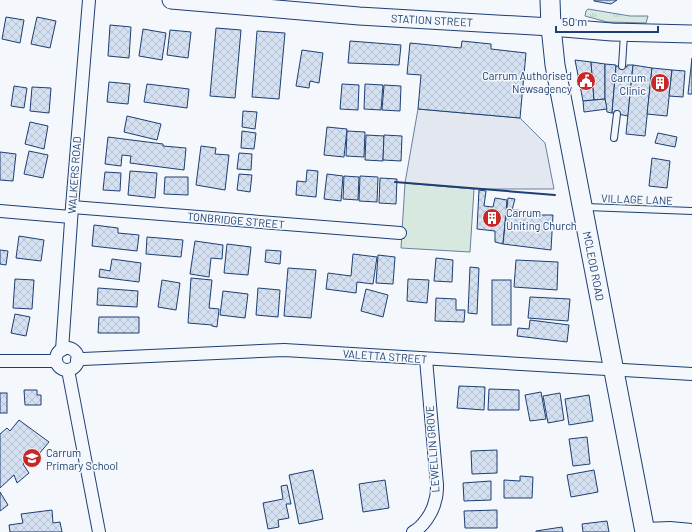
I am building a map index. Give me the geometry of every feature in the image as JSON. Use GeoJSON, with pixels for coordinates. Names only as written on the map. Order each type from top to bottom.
{"type":"FeatureCollection","features":[{"type":"Feature","properties":{"kind":"main road","name":"MCLEOD ROAD"},"geometry":{"type":"LineString","coordinates":[[550,0],[550,27],[555,65],[645,531]]}},
{"type":"Feature","properties":{"kind":"street","name":"WALKERS ROAD"},"geometry":{"type":"LineString","coordinates":[[59,355],[89,0]]}},
{"type":"Feature","properties":{"kind":"street","name":"STATION STREET"},"geometry":{"type":"LineString","coordinates":[[172,0],[352,15],[625,32],[692,34]]}},
{"type":"Feature","properties":{"kind":"street","name":"TONBRIDGE STREET"},"geometry":{"type":"LineString","coordinates":[[0,211],[72,212],[400,233]]}},
{"type":"Feature","properties":{"kind":"street"},"geometry":{"type":"LineString","coordinates":[[65,349],[72,350],[77,356],[77,360],[73,368],[68,370],[61,369],[57,364],[59,355],[65,349]]}},
{"type":"Feature","properties":{"kind":"street","name":"VALETTA STREET"},"geometry":{"type":"LineString","coordinates":[[77,360],[272,350],[692,374]]}},
{"type":"Feature","properties":{"kind":"street"},"geometry":{"type":"LineString","coordinates":[[0,361],[59,355]]}},
{"type":"Feature","properties":{"kind":"street","name":"LEWELLIN GROVE"},"geometry":{"type":"LineString","coordinates":[[413,532],[417,530],[430,515],[436,501],[437,485],[426,359]]}},
{"type":"Feature","properties":{"kind":"street"},"geometry":{"type":"LineString","coordinates":[[68,370],[99,532]]}},
{"type":"Feature","properties":{"kind":"street"},"geometry":{"type":"LineString","coordinates":[[645,531],[670,528],[692,530]]}},
{"type":"Feature","properties":{"kind":"lane"},"geometry":{"type":"LineString","coordinates":[[622,66],[625,32]]}},
{"type":"Feature","properties":{"kind":"lane"},"geometry":{"type":"LineString","coordinates":[[614,138],[617,114]]}},
{"type":"Feature","properties":{"kind":"lane","name":"VILLAGE LANE"},"geometry":{"type":"LineString","coordinates":[[582,207],[692,211]]}},
{"type":"Feature","properties":{"kind":"green space"},"geometry":{"type":"Polygon","coordinates":[[[588,9],[630,16],[648,16],[646,23],[607,22],[585,16],[588,9]]]}},
{"type":"Feature","properties":{"kind":"green space"},"geometry":{"type":"Polygon","coordinates":[[[405,183],[474,189],[470,252],[401,248],[405,183]]]}},
{"type":"Feature","properties":{"kind":"shaded area"},"geometry":{"type":"Polygon","coordinates":[[[418,109],[520,118],[545,143],[554,189],[474,189],[405,183],[418,109]]]}},
{"type":"Feature","properties":{"kind":"building"},"geometry":{"type":"Polygon","coordinates":[[[594,0],[617,0],[611,4],[594,0]]]}},
{"type":"Feature","properties":{"kind":"building"},"geometry":{"type":"Polygon","coordinates":[[[6,17],[24,20],[20,43],[2,39],[6,17]]]}},
{"type":"Feature","properties":{"kind":"building"},"geometry":{"type":"Polygon","coordinates":[[[37,17],[56,21],[50,48],[31,44],[37,17]]]}},
{"type":"Feature","properties":{"kind":"building"},"geometry":{"type":"Polygon","coordinates":[[[110,25],[131,27],[129,58],[108,56],[110,25]]]}},
{"type":"Feature","properties":{"kind":"building"},"geometry":{"type":"Polygon","coordinates":[[[216,28],[241,30],[235,98],[210,96],[216,28]]]}},
{"type":"Feature","properties":{"kind":"building"},"geometry":{"type":"Polygon","coordinates":[[[143,29],[166,33],[162,60],[139,56],[143,29]]]}},
{"type":"Feature","properties":{"kind":"building"},"geometry":{"type":"Polygon","coordinates":[[[170,30],[191,32],[188,58],[167,55],[170,30]]]}},
{"type":"Feature","properties":{"kind":"building"},"geometry":{"type":"Polygon","coordinates":[[[257,31],[285,33],[279,99],[252,97],[257,31]]]}},
{"type":"Feature","properties":{"kind":"building"},"geometry":{"type":"Polygon","coordinates":[[[350,41],[401,45],[399,65],[348,63],[350,41]]]}},
{"type":"Feature","properties":{"kind":"building"},"geometry":{"type":"Polygon","coordinates":[[[462,41],[491,44],[491,49],[526,53],[520,118],[418,109],[421,75],[407,74],[410,43],[461,48],[462,41]]]}},
{"type":"Feature","properties":{"kind":"building"},"geometry":{"type":"Polygon","coordinates":[[[302,50],[323,53],[319,83],[310,81],[309,88],[296,86],[302,50]]]}},
{"type":"Feature","properties":{"kind":"building"},"geometry":{"type":"Polygon","coordinates":[[[692,58],[692,94],[688,94],[692,58]]]}},
{"type":"Feature","properties":{"kind":"building","name":"Carrum Authorised Newsagency"},"geometry":{"type":"Polygon","coordinates":[[[575,60],[591,62],[594,100],[583,101],[575,60]]]}},
{"type":"Feature","properties":{"kind":"building"},"geometry":{"type":"Polygon","coordinates":[[[591,62],[605,64],[605,99],[594,100],[591,62]]]}},
{"type":"Feature","properties":{"kind":"building"},"geometry":{"type":"Polygon","coordinates":[[[605,64],[616,65],[612,113],[607,112],[605,99],[605,64]]]}},
{"type":"Feature","properties":{"kind":"building"},"geometry":{"type":"Polygon","coordinates":[[[627,65],[633,65],[628,116],[612,113],[616,66],[627,67],[627,65]]]}},
{"type":"Feature","properties":{"kind":"building"},"geometry":{"type":"Polygon","coordinates":[[[633,65],[652,68],[645,136],[626,134],[633,65]]]}},
{"type":"Feature","properties":{"kind":"building","name":"Carrum Clinic"},"geometry":{"type":"Polygon","coordinates":[[[652,68],[672,70],[667,116],[647,114],[652,68]]]}},
{"type":"Feature","properties":{"kind":"building"},"geometry":{"type":"Polygon","coordinates":[[[672,70],[685,71],[683,97],[669,96],[672,70]]]}},
{"type":"Feature","properties":{"kind":"building"},"geometry":{"type":"Polygon","coordinates":[[[109,82],[130,84],[128,104],[107,102],[109,82]]]}},
{"type":"Feature","properties":{"kind":"building"},"geometry":{"type":"Polygon","coordinates":[[[147,84],[189,89],[187,108],[144,102],[147,84]]]}},
{"type":"Feature","properties":{"kind":"building"},"geometry":{"type":"Polygon","coordinates":[[[342,84],[359,85],[358,110],[340,109],[342,84]]]}},
{"type":"Feature","properties":{"kind":"building"},"geometry":{"type":"Polygon","coordinates":[[[365,84],[383,85],[381,110],[364,109],[365,84]]]}},
{"type":"Feature","properties":{"kind":"building"},"geometry":{"type":"Polygon","coordinates":[[[384,85],[401,86],[400,111],[382,110],[384,85]]]}},
{"type":"Feature","properties":{"kind":"building"},"geometry":{"type":"Polygon","coordinates":[[[14,86],[27,88],[24,108],[11,106],[14,86]]]}},
{"type":"Feature","properties":{"kind":"building"},"geometry":{"type":"Polygon","coordinates":[[[32,87],[51,88],[49,113],[30,111],[32,87]]]}},
{"type":"Feature","properties":{"kind":"building"},"geometry":{"type":"Polygon","coordinates":[[[605,99],[607,109],[584,112],[583,101],[605,99]]]}},
{"type":"Feature","properties":{"kind":"building"},"geometry":{"type":"Polygon","coordinates":[[[243,111],[257,112],[255,129],[242,127],[243,111]]]}},
{"type":"Feature","properties":{"kind":"building"},"geometry":{"type":"Polygon","coordinates":[[[127,116],[161,124],[157,140],[124,132],[127,116]]]}},
{"type":"Feature","properties":{"kind":"building"},"geometry":{"type":"Polygon","coordinates":[[[30,122],[48,126],[44,149],[25,144],[30,122]]]}},
{"type":"Feature","properties":{"kind":"building"},"geometry":{"type":"Polygon","coordinates":[[[327,127],[347,129],[344,157],[324,155],[327,127]]]}},
{"type":"Feature","properties":{"kind":"building"},"geometry":{"type":"Polygon","coordinates":[[[242,131],[256,133],[254,149],[241,148],[242,131]]]}},
{"type":"Feature","properties":{"kind":"building"},"geometry":{"type":"Polygon","coordinates":[[[347,131],[365,132],[364,157],[346,156],[347,131]]]}},
{"type":"Feature","properties":{"kind":"building"},"geometry":{"type":"Polygon","coordinates":[[[658,133],[677,137],[675,147],[655,143],[658,133]]]}},
{"type":"Feature","properties":{"kind":"building"},"geometry":{"type":"Polygon","coordinates":[[[366,135],[384,136],[383,161],[365,160],[366,135]]]}},
{"type":"Feature","properties":{"kind":"building"},"geometry":{"type":"Polygon","coordinates":[[[384,135],[402,136],[401,161],[383,160],[384,135]]]}},
{"type":"Feature","properties":{"kind":"building"},"geometry":{"type":"Polygon","coordinates":[[[108,137],[163,144],[163,146],[186,148],[184,170],[130,163],[131,156],[122,155],[121,166],[105,164],[108,137]]]}},
{"type":"Feature","properties":{"kind":"building"},"geometry":{"type":"Polygon","coordinates":[[[201,146],[216,148],[215,154],[229,155],[225,190],[196,185],[201,146]]]}},
{"type":"Feature","properties":{"kind":"building"},"geometry":{"type":"Polygon","coordinates":[[[29,151],[48,155],[43,178],[24,174],[29,151]]]}},
{"type":"Feature","properties":{"kind":"building"},"geometry":{"type":"Polygon","coordinates":[[[0,152],[16,154],[13,181],[0,180],[0,152]]]}},
{"type":"Feature","properties":{"kind":"building"},"geometry":{"type":"Polygon","coordinates":[[[239,153],[252,154],[251,170],[237,169],[239,153]]]}},
{"type":"Feature","properties":{"kind":"building"},"geometry":{"type":"Polygon","coordinates":[[[652,158],[670,161],[667,188],[649,186],[652,158]]]}},
{"type":"Feature","properties":{"kind":"building"},"geometry":{"type":"Polygon","coordinates":[[[307,170],[318,171],[316,197],[296,195],[297,181],[306,182],[307,170]]]}},
{"type":"Feature","properties":{"kind":"building"},"geometry":{"type":"Polygon","coordinates":[[[130,171],[157,173],[155,198],[128,195],[130,171]]]}},
{"type":"Feature","properties":{"kind":"building"},"geometry":{"type":"Polygon","coordinates":[[[105,172],[121,173],[120,191],[103,190],[105,172]]]}},
{"type":"Feature","properties":{"kind":"building"},"geometry":{"type":"Polygon","coordinates":[[[239,174],[252,175],[250,192],[237,190],[239,174]]]}},
{"type":"Feature","properties":{"kind":"building"},"geometry":{"type":"Polygon","coordinates":[[[327,174],[343,176],[341,201],[324,199],[327,174]]]}},
{"type":"Feature","properties":{"kind":"building"},"geometry":{"type":"Polygon","coordinates":[[[344,176],[359,177],[358,200],[343,199],[344,176]]]}},
{"type":"Feature","properties":{"kind":"building"},"geometry":{"type":"Polygon","coordinates":[[[360,176],[378,177],[377,202],[359,201],[360,176]]]}},
{"type":"Feature","properties":{"kind":"building"},"geometry":{"type":"Polygon","coordinates":[[[165,177],[188,177],[188,195],[164,194],[165,177]]]}},
{"type":"Feature","properties":{"kind":"building"},"geometry":{"type":"Polygon","coordinates":[[[380,178],[397,179],[396,204],[379,203],[380,178]]]}},
{"type":"Feature","properties":{"kind":"building","name":"Carrum Uniting Church"},"geometry":{"type":"Polygon","coordinates":[[[479,190],[486,191],[484,206],[493,207],[495,198],[507,200],[503,244],[495,242],[495,231],[477,229],[479,190]]]}},
{"type":"Feature","properties":{"kind":"building"},"geometry":{"type":"Polygon","coordinates":[[[508,198],[515,199],[512,210],[533,211],[532,215],[553,215],[551,250],[503,244],[508,198]]]}},
{"type":"Feature","properties":{"kind":"building"},"geometry":{"type":"Polygon","coordinates":[[[94,225],[118,228],[118,233],[139,235],[137,251],[92,246],[94,225]]]}},
{"type":"Feature","properties":{"kind":"building"},"geometry":{"type":"Polygon","coordinates":[[[19,236],[44,240],[41,261],[16,258],[19,236]]]}},
{"type":"Feature","properties":{"kind":"building"},"geometry":{"type":"Polygon","coordinates":[[[147,237],[183,240],[181,257],[146,254],[147,237]]]}},
{"type":"Feature","properties":{"kind":"building"},"geometry":{"type":"Polygon","coordinates":[[[195,241],[223,245],[222,259],[211,258],[209,277],[190,274],[195,241]]]}},
{"type":"Feature","properties":{"kind":"building"},"geometry":{"type":"Polygon","coordinates":[[[227,244],[251,247],[248,275],[224,273],[227,244]]]}},
{"type":"Feature","properties":{"kind":"building"},"geometry":{"type":"Polygon","coordinates":[[[0,250],[8,251],[6,265],[0,264],[0,250]]]}},
{"type":"Feature","properties":{"kind":"building"},"geometry":{"type":"Polygon","coordinates":[[[266,250],[281,251],[280,264],[265,262],[266,250]]]}},
{"type":"Feature","properties":{"kind":"building"},"geometry":{"type":"Polygon","coordinates":[[[353,254],[377,257],[373,284],[357,282],[356,293],[326,289],[328,273],[351,276],[353,254]]]}},
{"type":"Feature","properties":{"kind":"building"},"geometry":{"type":"Polygon","coordinates":[[[378,255],[395,257],[393,284],[376,283],[378,255]]]}},
{"type":"Feature","properties":{"kind":"building"},"geometry":{"type":"Polygon","coordinates":[[[436,258],[453,260],[452,282],[434,281],[436,258]]]}},
{"type":"Feature","properties":{"kind":"building"},"geometry":{"type":"Polygon","coordinates":[[[112,259],[141,263],[139,282],[99,277],[100,269],[110,271],[112,259]]]}},
{"type":"Feature","properties":{"kind":"building"},"geometry":{"type":"Polygon","coordinates":[[[516,260],[558,262],[557,290],[514,287],[516,260]]]}},
{"type":"Feature","properties":{"kind":"building"},"geometry":{"type":"Polygon","coordinates":[[[470,267],[479,268],[477,314],[468,313],[470,267]]]}},
{"type":"Feature","properties":{"kind":"building"},"geometry":{"type":"Polygon","coordinates":[[[288,268],[316,270],[311,318],[284,316],[288,268]]]}},
{"type":"Feature","properties":{"kind":"building"},"geometry":{"type":"Polygon","coordinates":[[[191,278],[212,280],[209,308],[219,309],[217,327],[212,325],[188,323],[191,278]]]}},
{"type":"Feature","properties":{"kind":"building"},"geometry":{"type":"Polygon","coordinates":[[[15,279],[34,280],[32,309],[13,308],[15,279]]]}},
{"type":"Feature","properties":{"kind":"building"},"geometry":{"type":"Polygon","coordinates":[[[408,279],[429,280],[427,303],[407,301],[408,279]]]}},
{"type":"Feature","properties":{"kind":"building"},"geometry":{"type":"Polygon","coordinates":[[[162,280],[180,283],[176,310],[158,307],[162,280]]]}},
{"type":"Feature","properties":{"kind":"building"},"geometry":{"type":"Polygon","coordinates":[[[492,280],[511,280],[511,325],[492,325],[492,280]]]}},
{"type":"Feature","properties":{"kind":"building"},"geometry":{"type":"Polygon","coordinates":[[[98,288],[138,291],[137,307],[97,305],[98,288]]]}},
{"type":"Feature","properties":{"kind":"building"},"geometry":{"type":"Polygon","coordinates":[[[258,288],[280,290],[278,317],[256,315],[258,288]]]}},
{"type":"Feature","properties":{"kind":"building"},"geometry":{"type":"Polygon","coordinates":[[[366,289],[388,295],[383,317],[361,311],[366,289]]]}},
{"type":"Feature","properties":{"kind":"building"},"geometry":{"type":"Polygon","coordinates":[[[223,291],[248,294],[245,318],[220,315],[223,291]]]}},
{"type":"Feature","properties":{"kind":"building"},"geometry":{"type":"Polygon","coordinates":[[[530,297],[570,299],[568,321],[528,318],[530,297]]]}},
{"type":"Feature","properties":{"kind":"building"},"geometry":{"type":"Polygon","coordinates":[[[436,298],[456,299],[456,310],[465,310],[464,322],[435,321],[436,298]]]}},
{"type":"Feature","properties":{"kind":"building"},"geometry":{"type":"Polygon","coordinates":[[[15,314],[30,317],[26,336],[11,333],[15,314]]]}},
{"type":"Feature","properties":{"kind":"building"},"geometry":{"type":"Polygon","coordinates":[[[99,317],[139,317],[139,333],[98,333],[99,317]]]}},
{"type":"Feature","properties":{"kind":"building"},"geometry":{"type":"Polygon","coordinates":[[[530,320],[569,325],[567,342],[517,336],[518,328],[529,329],[530,320]]]}},
{"type":"Feature","properties":{"kind":"building"},"geometry":{"type":"Polygon","coordinates":[[[459,386],[485,387],[484,410],[457,408],[459,386]]]}},
{"type":"Feature","properties":{"kind":"building"},"geometry":{"type":"Polygon","coordinates":[[[489,389],[519,390],[519,410],[488,410],[489,389]]]}},
{"type":"Feature","properties":{"kind":"building"},"geometry":{"type":"Polygon","coordinates":[[[24,390],[37,390],[37,395],[41,395],[41,405],[25,405],[24,390]]]}},
{"type":"Feature","properties":{"kind":"building"},"geometry":{"type":"Polygon","coordinates":[[[541,392],[546,419],[530,421],[525,395],[541,392]]]}},
{"type":"Feature","properties":{"kind":"building"},"geometry":{"type":"Polygon","coordinates":[[[0,393],[7,393],[7,413],[0,413],[0,393]]]}},
{"type":"Feature","properties":{"kind":"building"},"geometry":{"type":"Polygon","coordinates":[[[560,393],[564,420],[548,423],[543,396],[560,393]]]}},
{"type":"Feature","properties":{"kind":"building"},"geometry":{"type":"Polygon","coordinates":[[[589,395],[593,421],[569,425],[565,399],[589,395]]]}},
{"type":"Feature","properties":{"kind":"building"},"geometry":{"type":"Polygon","coordinates":[[[19,420],[49,442],[38,455],[23,464],[29,473],[17,483],[14,475],[0,488],[0,434],[7,428],[10,431],[19,420]]]}},
{"type":"Feature","properties":{"kind":"building"},"geometry":{"type":"Polygon","coordinates":[[[587,437],[590,464],[573,466],[569,439],[587,437]]]}},
{"type":"Feature","properties":{"kind":"building"},"geometry":{"type":"Polygon","coordinates":[[[497,450],[497,473],[472,474],[471,451],[497,450]]]}},
{"type":"Feature","properties":{"kind":"building"},"geometry":{"type":"Polygon","coordinates":[[[313,470],[323,519],[299,524],[289,475],[313,470]]]}},
{"type":"Feature","properties":{"kind":"building"},"geometry":{"type":"Polygon","coordinates":[[[594,470],[598,492],[571,497],[567,475],[594,470]]]}},
{"type":"Feature","properties":{"kind":"building"},"geometry":{"type":"Polygon","coordinates":[[[520,476],[533,477],[532,498],[504,498],[504,480],[520,481],[520,476]]]}},
{"type":"Feature","properties":{"kind":"building"},"geometry":{"type":"Polygon","coordinates":[[[385,480],[389,508],[363,512],[359,484],[385,480]]]}},
{"type":"Feature","properties":{"kind":"building"},"geometry":{"type":"Polygon","coordinates":[[[491,481],[491,500],[464,501],[463,483],[491,481]]]}},
{"type":"Feature","properties":{"kind":"building"},"geometry":{"type":"Polygon","coordinates":[[[287,485],[291,504],[286,504],[289,518],[278,520],[279,527],[268,529],[263,503],[283,499],[281,486],[287,485]]]}},
{"type":"Feature","properties":{"kind":"building"},"geometry":{"type":"Polygon","coordinates":[[[0,492],[8,505],[0,511],[0,492]]]}},
{"type":"Feature","properties":{"kind":"building"},"geometry":{"type":"Polygon","coordinates":[[[52,510],[53,523],[60,522],[62,532],[10,532],[9,525],[23,523],[21,514],[52,510]]]}},
{"type":"Feature","properties":{"kind":"building"},"geometry":{"type":"Polygon","coordinates":[[[497,510],[497,528],[465,528],[464,511],[497,510]]]}},
{"type":"Feature","properties":{"kind":"building"},"geometry":{"type":"Polygon","coordinates":[[[607,521],[609,532],[583,532],[582,524],[607,521]]]}},
{"type":"Feature","properties":{"kind":"building"},"geometry":{"type":"Polygon","coordinates":[[[562,527],[563,532],[536,532],[536,531],[562,527]]]}},
{"type":"Feature","properties":{"kind":"wall"},"geometry":{"type":"LineString","coordinates":[[395,182],[555,195]]}},
{"type":"Feature","properties":{"kind":"place","name":"Carrum Authorised Newsagency"},"geometry":{"type":"Point","coordinates":[586,81]}},
{"type":"Feature","properties":{"kind":"place","name":"Carrum Clinic"},"geometry":{"type":"Point","coordinates":[660,83]}},
{"type":"Feature","properties":{"kind":"place","name":"Carrum Uniting Church"},"geometry":{"type":"Point","coordinates":[492,218]}},
{"type":"Feature","properties":{"kind":"place","name":"Carrum Primary School"},"geometry":{"type":"Point","coordinates":[32,458]}}]}
